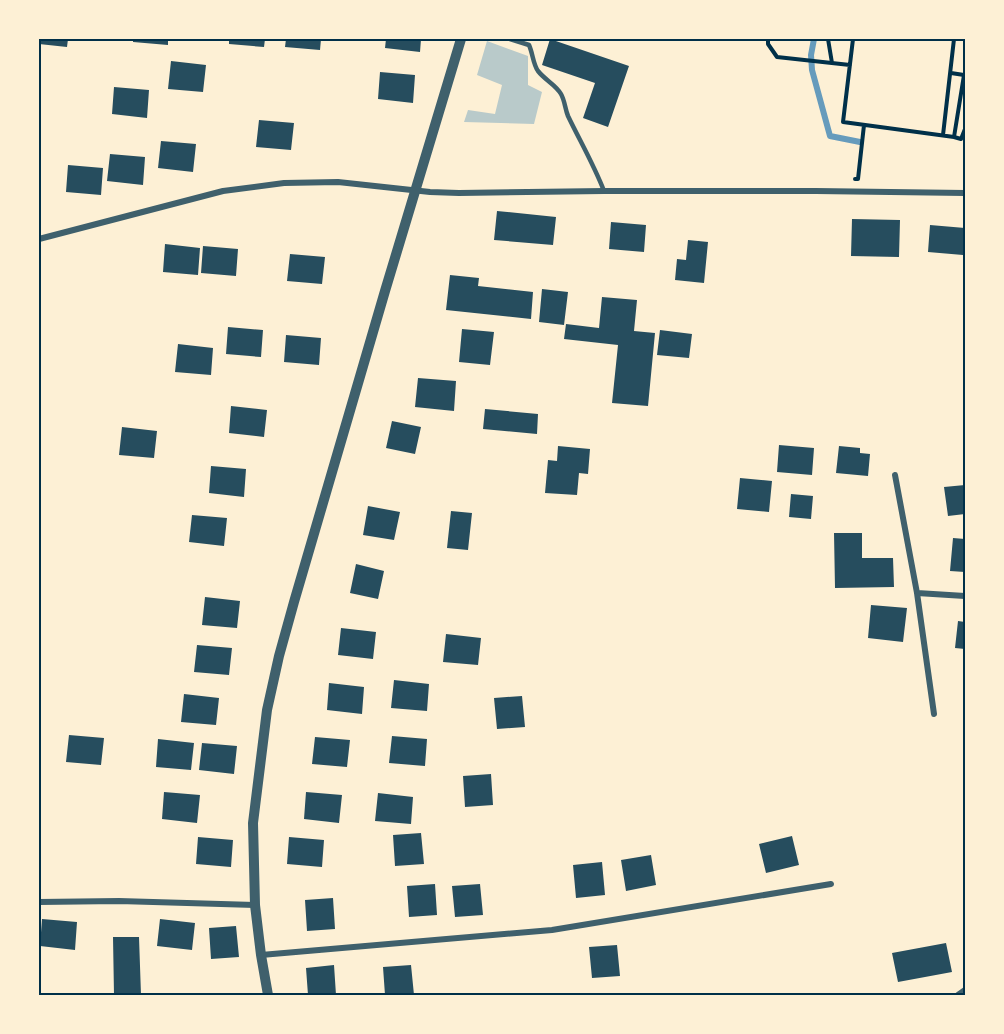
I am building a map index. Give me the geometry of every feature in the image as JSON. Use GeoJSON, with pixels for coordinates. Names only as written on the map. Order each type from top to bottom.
{"type":"FeatureCollection","features":[{"type":"Feature","properties":{"kind":"street"},"geometry":{"type":"LineString","coordinates":[[268,995],[255,905],[253,823],[267,710],[279,656],[461,39]]}},
{"type":"Feature","properties":{"kind":"street"},"geometry":{"type":"LineString","coordinates":[[39,238],[223,191],[284,183],[338,182],[459,193],[604,191],[965,193]]}},
{"type":"Feature","properties":{"kind":"street"},"geometry":{"type":"LineString","coordinates":[[895,475],[917,593],[934,714]]}},
{"type":"Feature","properties":{"kind":"street"},"geometry":{"type":"LineString","coordinates":[[917,593],[965,596]]}},
{"type":"Feature","properties":{"kind":"street"},"geometry":{"type":"LineString","coordinates":[[261,955],[552,930],[831,884]]}},
{"type":"Feature","properties":{"kind":"street"},"geometry":{"type":"LineString","coordinates":[[39,902],[119,901],[255,905]]}},
{"type":"Feature","properties":{"kind":"street"},"geometry":{"type":"LineString","coordinates":[[958,995],[965,990]]}},
{"type":"Feature","properties":{"kind":"lane"},"geometry":{"type":"LineString","coordinates":[[510,39],[529,45],[537,70],[559,91],[564,100],[566,113],[596,169],[604,191]]}},
{"type":"Feature","properties":{"kind":"path"},"geometry":{"type":"LineString","coordinates":[[768,39],[768,44],[777,57],[850,65]]}},
{"type":"Feature","properties":{"kind":"path"},"geometry":{"type":"LineString","coordinates":[[828,39],[832,63]]}},
{"type":"Feature","properties":{"kind":"path"},"geometry":{"type":"LineString","coordinates":[[853,39],[843,122],[961,139],[965,129]]}},
{"type":"Feature","properties":{"kind":"path"},"geometry":{"type":"LineString","coordinates":[[943,135],[954,39]]}},
{"type":"Feature","properties":{"kind":"path"},"geometry":{"type":"LineString","coordinates":[[951,73],[965,74],[954,137]]}},
{"type":"Feature","properties":{"kind":"path"},"geometry":{"type":"LineString","coordinates":[[848,179],[858,179],[864,125]]}},
{"type":"Feature","properties":{"kind":"shaded area"},"geometry":{"type":"Polygon","coordinates":[[[487,41],[528,56],[528,85],[542,92],[534,124],[464,122],[468,110],[495,114],[502,85],[477,75],[487,41]]]}},
{"type":"Feature","properties":{"kind":"building"},"geometry":{"type":"Polygon","coordinates":[[[39,39],[68,39],[67,47],[39,44],[39,39]]]}},
{"type":"Feature","properties":{"kind":"building"},"geometry":{"type":"Polygon","coordinates":[[[133,39],[168,39],[168,45],[133,42],[133,39]]]}},
{"type":"Feature","properties":{"kind":"building"},"geometry":{"type":"Polygon","coordinates":[[[229,39],[265,39],[264,47],[229,44],[229,39]]]}},
{"type":"Feature","properties":{"kind":"building"},"geometry":{"type":"Polygon","coordinates":[[[286,39],[321,39],[320,50],[285,47],[286,39]]]}},
{"type":"Feature","properties":{"kind":"building"},"geometry":{"type":"Polygon","coordinates":[[[386,39],[421,39],[420,52],[385,48],[386,39]]]}},
{"type":"Feature","properties":{"kind":"building"},"geometry":{"type":"Polygon","coordinates":[[[550,39],[629,66],[608,127],[583,118],[595,83],[542,65],[550,39]]]}},
{"type":"Feature","properties":{"kind":"building"},"geometry":{"type":"Polygon","coordinates":[[[171,61],[206,65],[203,92],[168,89],[171,61]]]}},
{"type":"Feature","properties":{"kind":"building"},"geometry":{"type":"Polygon","coordinates":[[[380,72],[415,75],[413,103],[378,99],[380,72]]]}},
{"type":"Feature","properties":{"kind":"building"},"geometry":{"type":"Polygon","coordinates":[[[114,87],[149,90],[147,118],[112,114],[114,87]]]}},
{"type":"Feature","properties":{"kind":"building"},"geometry":{"type":"Polygon","coordinates":[[[259,120],[294,123],[291,150],[256,147],[259,120]]]}},
{"type":"Feature","properties":{"kind":"building"},"geometry":{"type":"Polygon","coordinates":[[[161,141],[196,144],[193,172],[158,168],[161,141]]]}},
{"type":"Feature","properties":{"kind":"building"},"geometry":{"type":"Polygon","coordinates":[[[110,154],[145,157],[143,185],[107,181],[110,154]]]}},
{"type":"Feature","properties":{"kind":"building"},"geometry":{"type":"Polygon","coordinates":[[[68,165],[103,168],[101,195],[66,192],[68,165]]]}},
{"type":"Feature","properties":{"kind":"building"},"geometry":{"type":"Polygon","coordinates":[[[497,211],[556,217],[553,245],[494,240],[497,211]]]}},
{"type":"Feature","properties":{"kind":"building"},"geometry":{"type":"Polygon","coordinates":[[[852,219],[900,220],[899,257],[851,256],[852,219]]]}},
{"type":"Feature","properties":{"kind":"building"},"geometry":{"type":"Polygon","coordinates":[[[611,222],[646,225],[644,252],[609,249],[611,222]]]}},
{"type":"Feature","properties":{"kind":"building"},"geometry":{"type":"Polygon","coordinates":[[[930,225],[965,228],[963,255],[928,252],[930,225]]]}},
{"type":"Feature","properties":{"kind":"building"},"geometry":{"type":"Polygon","coordinates":[[[688,240],[708,242],[704,283],[675,280],[677,259],[686,260],[688,240]]]}},
{"type":"Feature","properties":{"kind":"building"},"geometry":{"type":"Polygon","coordinates":[[[165,244],[200,248],[198,275],[163,272],[165,244]]]}},
{"type":"Feature","properties":{"kind":"building"},"geometry":{"type":"Polygon","coordinates":[[[203,246],[238,249],[236,276],[201,273],[203,246]]]}},
{"type":"Feature","properties":{"kind":"building"},"geometry":{"type":"Polygon","coordinates":[[[290,254],[325,257],[322,284],[287,281],[290,254]]]}},
{"type":"Feature","properties":{"kind":"building"},"geometry":{"type":"Polygon","coordinates":[[[450,275],[479,278],[478,286],[533,292],[531,319],[446,310],[450,275]]]}},
{"type":"Feature","properties":{"kind":"building"},"geometry":{"type":"Polygon","coordinates":[[[542,289],[568,292],[564,325],[539,322],[542,289]]]}},
{"type":"Feature","properties":{"kind":"building"},"geometry":{"type":"Polygon","coordinates":[[[602,297],[637,300],[634,331],[655,333],[648,406],[612,403],[618,345],[564,339],[566,324],[599,328],[602,297]]]}},
{"type":"Feature","properties":{"kind":"building"},"geometry":{"type":"Polygon","coordinates":[[[228,327],[263,330],[261,357],[226,354],[228,327]]]}},
{"type":"Feature","properties":{"kind":"building"},"geometry":{"type":"Polygon","coordinates":[[[462,329],[494,332],[490,365],[459,362],[462,329]]]}},
{"type":"Feature","properties":{"kind":"building"},"geometry":{"type":"Polygon","coordinates":[[[660,330],[692,334],[689,358],[657,355],[660,330]]]}},
{"type":"Feature","properties":{"kind":"building"},"geometry":{"type":"Polygon","coordinates":[[[286,335],[321,338],[319,365],[284,362],[286,335]]]}},
{"type":"Feature","properties":{"kind":"building"},"geometry":{"type":"Polygon","coordinates":[[[178,344],[213,348],[211,375],[175,372],[178,344]]]}},
{"type":"Feature","properties":{"kind":"building"},"geometry":{"type":"Polygon","coordinates":[[[418,378],[456,381],[454,411],[415,407],[418,378]]]}},
{"type":"Feature","properties":{"kind":"building"},"geometry":{"type":"Polygon","coordinates":[[[231,406],[267,410],[264,437],[229,433],[231,406]]]}},
{"type":"Feature","properties":{"kind":"building"},"geometry":{"type":"Polygon","coordinates":[[[485,409],[538,414],[537,434],[483,429],[485,409]]]}},
{"type":"Feature","properties":{"kind":"building"},"geometry":{"type":"Polygon","coordinates":[[[392,421],[421,427],[415,454],[386,448],[392,421]]]}},
{"type":"Feature","properties":{"kind":"building"},"geometry":{"type":"Polygon","coordinates":[[[122,427],[157,431],[154,458],[119,455],[122,427]]]}},
{"type":"Feature","properties":{"kind":"building"},"geometry":{"type":"Polygon","coordinates":[[[779,445],[814,448],[812,475],[777,472],[779,445]]]}},
{"type":"Feature","properties":{"kind":"building"},"geometry":{"type":"Polygon","coordinates":[[[558,446],[590,449],[588,474],[579,473],[577,495],[545,493],[548,460],[557,461],[558,446]]]}},
{"type":"Feature","properties":{"kind":"building"},"geometry":{"type":"Polygon","coordinates":[[[839,446],[860,448],[860,453],[870,454],[868,476],[836,473],[839,446]]]}},
{"type":"Feature","properties":{"kind":"building"},"geometry":{"type":"Polygon","coordinates":[[[211,466],[246,469],[244,497],[209,493],[211,466]]]}},
{"type":"Feature","properties":{"kind":"building"},"geometry":{"type":"Polygon","coordinates":[[[740,478],[772,481],[769,512],[737,509],[740,478]]]}},
{"type":"Feature","properties":{"kind":"building"},"geometry":{"type":"Polygon","coordinates":[[[965,485],[965,514],[948,516],[944,487],[965,485]]]}},
{"type":"Feature","properties":{"kind":"building"},"geometry":{"type":"Polygon","coordinates":[[[791,494],[813,496],[811,519],[789,517],[791,494]]]}},
{"type":"Feature","properties":{"kind":"building"},"geometry":{"type":"Polygon","coordinates":[[[368,506],[400,512],[394,540],[363,535],[368,506]]]}},
{"type":"Feature","properties":{"kind":"building"},"geometry":{"type":"Polygon","coordinates":[[[451,511],[472,513],[468,550],[447,548],[451,511]]]}},
{"type":"Feature","properties":{"kind":"building"},"geometry":{"type":"Polygon","coordinates":[[[192,515],[227,518],[224,546],[189,542],[192,515]]]}},
{"type":"Feature","properties":{"kind":"building"},"geometry":{"type":"Polygon","coordinates":[[[834,533],[862,533],[862,558],[893,558],[894,587],[835,588],[834,533]]]}},
{"type":"Feature","properties":{"kind":"building"},"geometry":{"type":"Polygon","coordinates":[[[953,538],[965,539],[965,572],[950,571],[953,538]]]}},
{"type":"Feature","properties":{"kind":"building"},"geometry":{"type":"Polygon","coordinates":[[[356,564],[384,571],[378,599],[350,593],[356,564]]]}},
{"type":"Feature","properties":{"kind":"building"},"geometry":{"type":"Polygon","coordinates":[[[205,597],[240,601],[237,628],[202,625],[205,597]]]}},
{"type":"Feature","properties":{"kind":"building"},"geometry":{"type":"Polygon","coordinates":[[[871,605],[907,608],[903,642],[868,638],[871,605]]]}},
{"type":"Feature","properties":{"kind":"building"},"geometry":{"type":"Polygon","coordinates":[[[958,621],[965,622],[965,649],[955,648],[958,621]]]}},
{"type":"Feature","properties":{"kind":"building"},"geometry":{"type":"Polygon","coordinates":[[[341,628],[376,632],[373,659],[338,655],[341,628]]]}},
{"type":"Feature","properties":{"kind":"building"},"geometry":{"type":"Polygon","coordinates":[[[446,634],[481,638],[478,665],[443,662],[446,634]]]}},
{"type":"Feature","properties":{"kind":"building"},"geometry":{"type":"Polygon","coordinates":[[[197,645],[232,648],[229,675],[194,672],[197,645]]]}},
{"type":"Feature","properties":{"kind":"building"},"geometry":{"type":"Polygon","coordinates":[[[394,680],[429,684],[427,711],[391,708],[394,680]]]}},
{"type":"Feature","properties":{"kind":"building"},"geometry":{"type":"Polygon","coordinates":[[[329,683],[364,687],[362,714],[327,710],[329,683]]]}},
{"type":"Feature","properties":{"kind":"building"},"geometry":{"type":"Polygon","coordinates":[[[184,694],[219,698],[216,725],[181,722],[184,694]]]}},
{"type":"Feature","properties":{"kind":"building"},"geometry":{"type":"Polygon","coordinates":[[[522,696],[525,727],[497,729],[494,698],[522,696]]]}},
{"type":"Feature","properties":{"kind":"building"},"geometry":{"type":"Polygon","coordinates":[[[69,735],[104,738],[101,765],[66,762],[69,735]]]}},
{"type":"Feature","properties":{"kind":"building"},"geometry":{"type":"Polygon","coordinates":[[[392,736],[427,739],[425,766],[389,763],[392,736]]]}},
{"type":"Feature","properties":{"kind":"building"},"geometry":{"type":"Polygon","coordinates":[[[315,737],[350,740],[347,767],[312,764],[315,737]]]}},
{"type":"Feature","properties":{"kind":"building"},"geometry":{"type":"Polygon","coordinates":[[[158,739],[194,743],[191,770],[156,767],[158,739]]]}},
{"type":"Feature","properties":{"kind":"building"},"geometry":{"type":"Polygon","coordinates":[[[202,743],[237,746],[234,774],[199,770],[202,743]]]}},
{"type":"Feature","properties":{"kind":"building"},"geometry":{"type":"Polygon","coordinates":[[[491,774],[493,805],[465,807],[463,776],[491,774]]]}},
{"type":"Feature","properties":{"kind":"building"},"geometry":{"type":"Polygon","coordinates":[[[164,792],[200,795],[197,823],[162,819],[164,792]]]}},
{"type":"Feature","properties":{"kind":"building"},"geometry":{"type":"Polygon","coordinates":[[[306,792],[342,795],[339,823],[304,819],[306,792]]]}},
{"type":"Feature","properties":{"kind":"building"},"geometry":{"type":"Polygon","coordinates":[[[378,793],[413,797],[411,824],[375,821],[378,793]]]}},
{"type":"Feature","properties":{"kind":"building"},"geometry":{"type":"Polygon","coordinates":[[[421,833],[424,864],[395,866],[393,835],[421,833]]]}},
{"type":"Feature","properties":{"kind":"building"},"geometry":{"type":"Polygon","coordinates":[[[792,836],[799,865],[766,873],[759,844],[792,836]]]}},
{"type":"Feature","properties":{"kind":"building"},"geometry":{"type":"Polygon","coordinates":[[[198,837],[233,840],[231,867],[196,864],[198,837]]]}},
{"type":"Feature","properties":{"kind":"building"},"geometry":{"type":"Polygon","coordinates":[[[289,837],[324,840],[322,867],[287,864],[289,837]]]}},
{"type":"Feature","properties":{"kind":"building"},"geometry":{"type":"Polygon","coordinates":[[[651,855],[656,885],[626,891],[621,860],[651,855]]]}},
{"type":"Feature","properties":{"kind":"building"},"geometry":{"type":"Polygon","coordinates":[[[602,862],[605,895],[576,898],[573,865],[602,862]]]}},
{"type":"Feature","properties":{"kind":"building"},"geometry":{"type":"Polygon","coordinates":[[[435,884],[437,915],[409,917],[407,886],[435,884]]]}},
{"type":"Feature","properties":{"kind":"building"},"geometry":{"type":"Polygon","coordinates":[[[480,884],[483,915],[455,917],[452,886],[480,884]]]}},
{"type":"Feature","properties":{"kind":"building"},"geometry":{"type":"Polygon","coordinates":[[[333,898],[335,929],[307,931],[305,900],[333,898]]]}},
{"type":"Feature","properties":{"kind":"building"},"geometry":{"type":"Polygon","coordinates":[[[42,919],[77,922],[75,950],[40,946],[42,919]]]}},
{"type":"Feature","properties":{"kind":"building"},"geometry":{"type":"Polygon","coordinates":[[[160,919],[195,923],[192,950],[157,946],[160,919]]]}},
{"type":"Feature","properties":{"kind":"building"},"geometry":{"type":"Polygon","coordinates":[[[236,926],[239,957],[211,959],[209,928],[236,926]]]}},
{"type":"Feature","properties":{"kind":"building"},"geometry":{"type":"Polygon","coordinates":[[[113,937],[139,937],[141,995],[114,995],[113,937]]]}},
{"type":"Feature","properties":{"kind":"building"},"geometry":{"type":"Polygon","coordinates":[[[946,943],[952,972],[898,982],[892,953],[946,943]]]}},
{"type":"Feature","properties":{"kind":"building"},"geometry":{"type":"Polygon","coordinates":[[[617,945],[620,976],[592,978],[589,947],[617,945]]]}},
{"type":"Feature","properties":{"kind":"building"},"geometry":{"type":"Polygon","coordinates":[[[334,965],[336,995],[308,995],[306,968],[334,965]]]}},
{"type":"Feature","properties":{"kind":"building"},"geometry":{"type":"Polygon","coordinates":[[[411,965],[414,995],[385,995],[383,967],[411,965]]]}},
{"type":"Feature","properties":{"kind":"waterway"},"geometry":{"type":"LineString","coordinates":[[814,39],[811,55],[812,70],[830,136],[860,142]]}}]}
